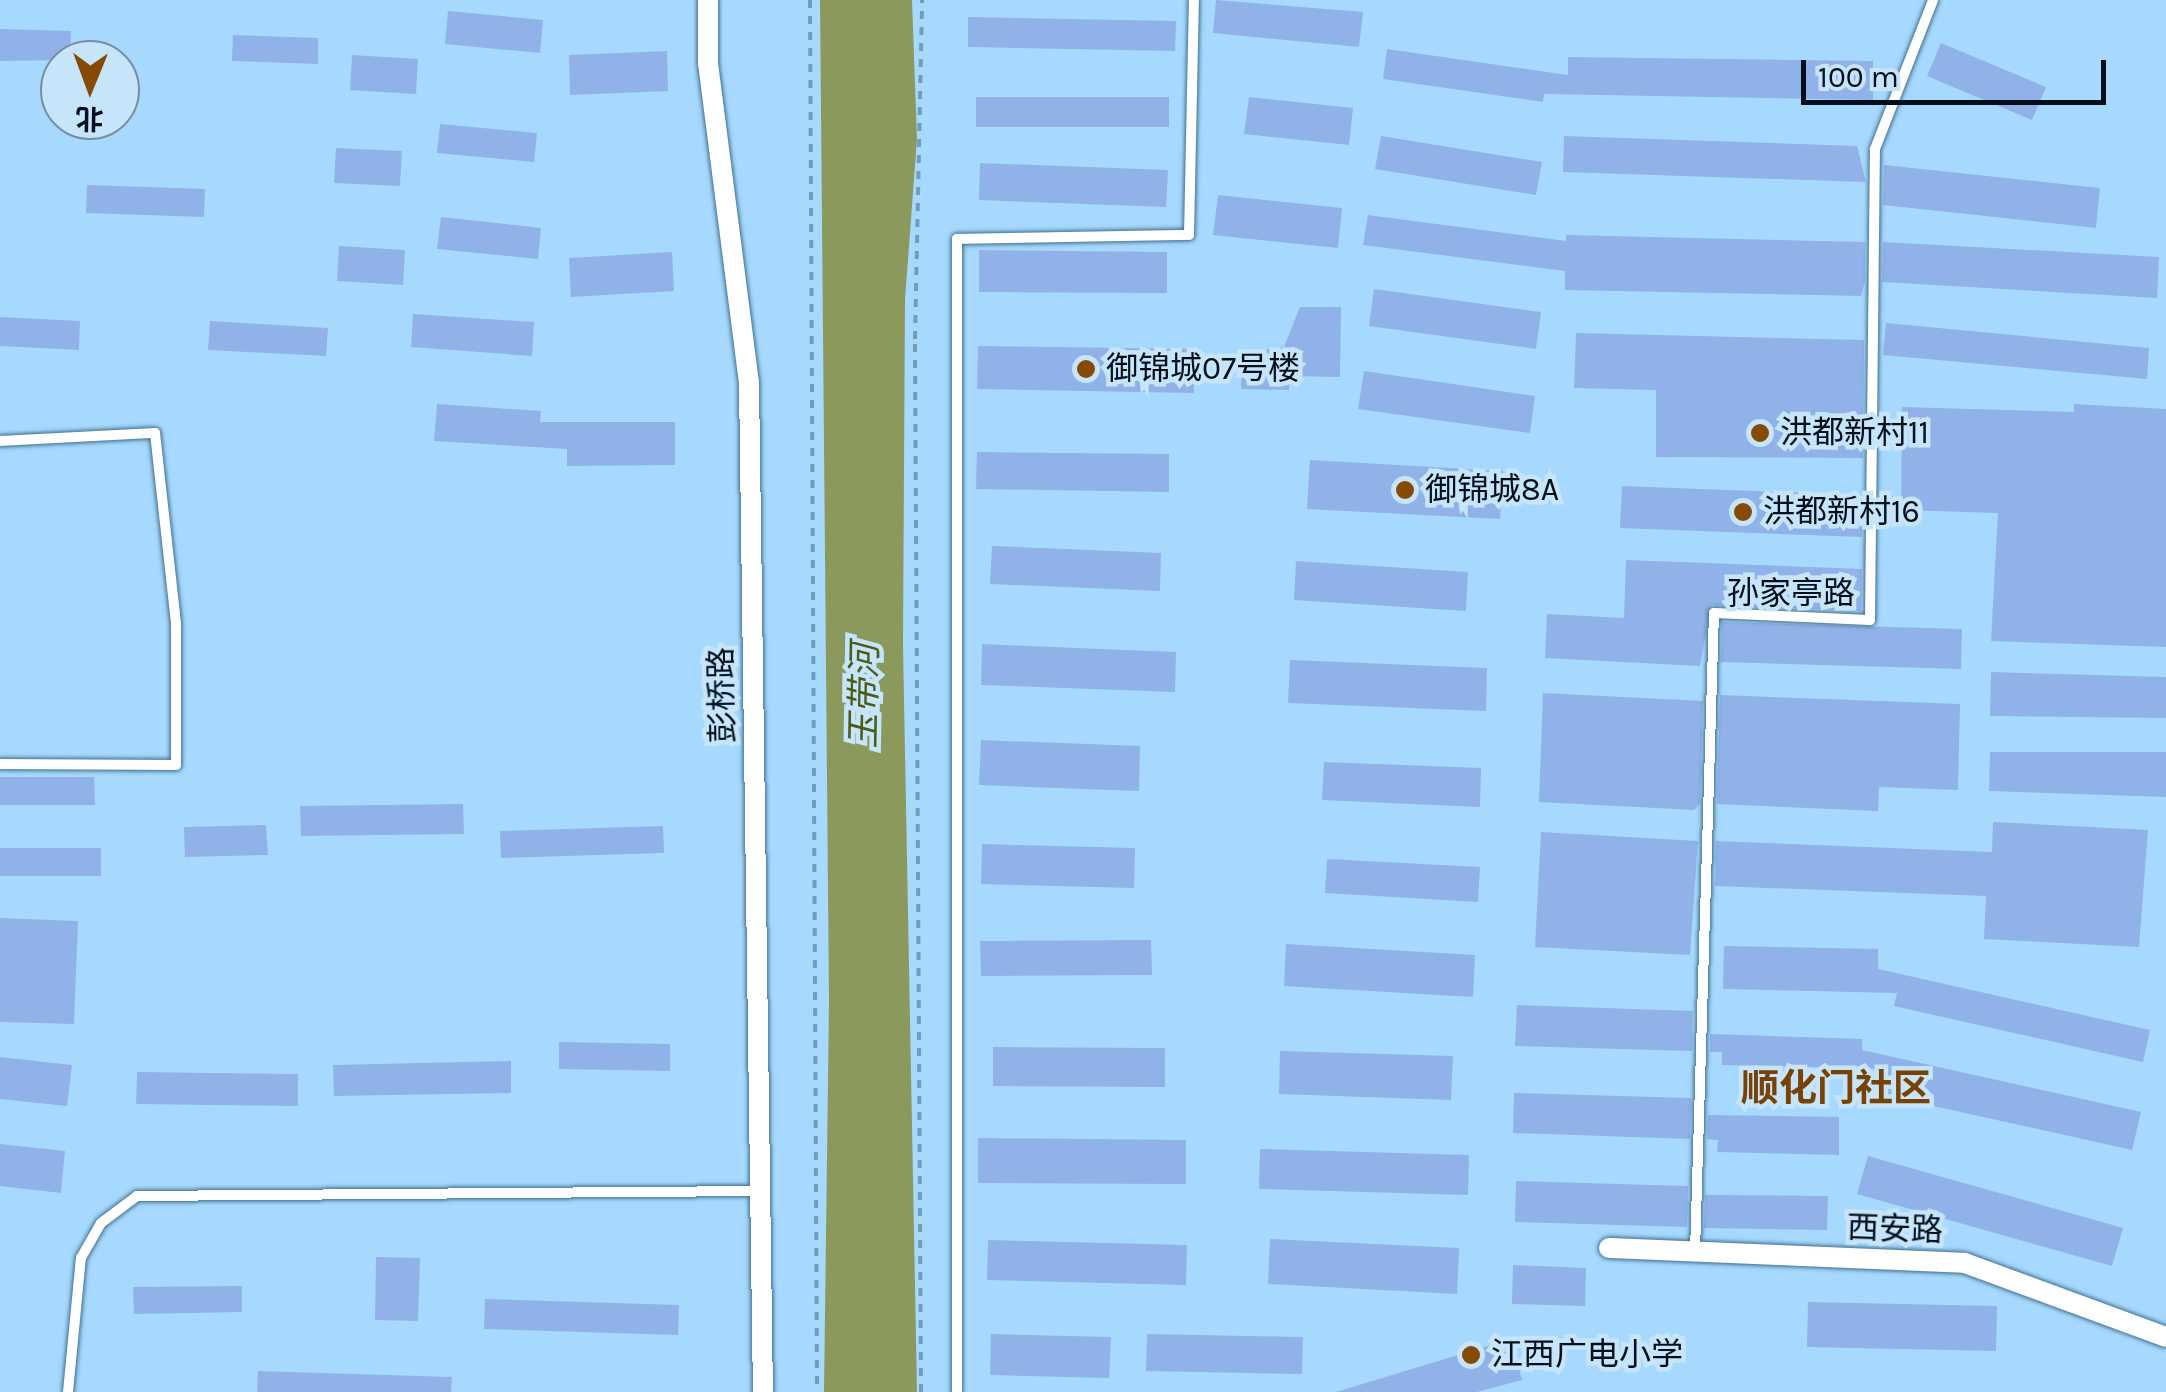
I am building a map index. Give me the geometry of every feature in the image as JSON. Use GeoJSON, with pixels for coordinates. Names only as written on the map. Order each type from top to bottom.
{"type":"FeatureCollection","features":[{"type":"Feature","properties":{"kind":"street","name":"彭桥路"},"geometry":{"type":"LineString","coordinates":[[708,0],[708,63],[749,382],[763,1392]]}},
{"type":"Feature","properties":{"kind":"street","name":"西安路"},"geometry":{"type":"LineString","coordinates":[[1610,1248],[1965,1263],[2166,1337]]}},
{"type":"Feature","properties":{"kind":"lane"},"geometry":{"type":"LineString","coordinates":[[958,1392],[958,240],[1189,235],[1194,0]]}},
{"type":"Feature","properties":{"kind":"lane","name":"孙家亭路"},"geometry":{"type":"LineString","coordinates":[[1695,1252],[1714,613],[1870,620],[1875,149],[1933,0]]}},
{"type":"Feature","properties":{"kind":"lane"},"geometry":{"type":"LineString","coordinates":[[0,442],[155,433],[176,623],[176,764],[0,764]]}},
{"type":"Feature","properties":{"kind":"lane"},"geometry":{"type":"LineString","coordinates":[[68,1392],[81,1258],[101,1223],[138,1196],[760,1191]]}},
{"type":"Feature","properties":{"kind":"path"},"geometry":{"type":"LineString","coordinates":[[810,0],[817,1392]]}},
{"type":"Feature","properties":{"kind":"path"},"geometry":{"type":"LineString","coordinates":[[921,1392],[915,339],[922,0]]}},
{"type":"Feature","properties":{"kind":"water","name":"玉带河"},"geometry":{"type":"Polygon","coordinates":[[[820,0],[912,0],[917,139],[905,300],[903,645],[917,1392],[824,1392],[829,1001],[820,0]]]}},
{"type":"Feature","properties":{"kind":"building"},"geometry":{"type":"Polygon","coordinates":[[[1216,0],[1363,12],[1359,47],[1213,33],[1216,0]]]}},
{"type":"Feature","properties":{"kind":"building"},"geometry":{"type":"Polygon","coordinates":[[[448,11],[543,20],[540,53],[445,44],[448,11]]]}},
{"type":"Feature","properties":{"kind":"building"},"geometry":{"type":"Polygon","coordinates":[[[968,17],[1176,21],[1175,51],[968,47],[968,17]]]}},
{"type":"Feature","properties":{"kind":"building"},"geometry":{"type":"Polygon","coordinates":[[[0,29],[71,31],[71,40],[40,40],[40,60],[0,61],[0,29]]]}},
{"type":"Feature","properties":{"kind":"building"},"geometry":{"type":"Polygon","coordinates":[[[233,35],[318,38],[318,64],[232,61],[233,35]]]}},
{"type":"Feature","properties":{"kind":"building"},"geometry":{"type":"Polygon","coordinates":[[[1941,43],[2046,87],[2032,120],[1927,76],[1941,43]]]}},
{"type":"Feature","properties":{"kind":"building"},"geometry":{"type":"Polygon","coordinates":[[[1387,49],[1568,75],[1568,57],[1873,61],[1873,100],[1544,94],[1543,102],[1383,79],[1387,49]]]}},
{"type":"Feature","properties":{"kind":"building"},"geometry":{"type":"Polygon","coordinates":[[[667,51],[668,91],[570,95],[569,55],[667,51]]]}},
{"type":"Feature","properties":{"kind":"building"},"geometry":{"type":"Polygon","coordinates":[[[352,55],[418,59],[416,94],[350,90],[352,55]]]}},
{"type":"Feature","properties":{"kind":"building"},"geometry":{"type":"Polygon","coordinates":[[[976,97],[1169,97],[1169,127],[976,127],[976,97]]]}},
{"type":"Feature","properties":{"kind":"building"},"geometry":{"type":"Polygon","coordinates":[[[1249,97],[1353,108],[1349,145],[1244,134],[1249,97]]]}},
{"type":"Feature","properties":{"kind":"building"},"geometry":{"type":"Polygon","coordinates":[[[440,124],[537,133],[534,162],[437,153],[440,124]]]}},
{"type":"Feature","properties":{"kind":"building"},"geometry":{"type":"Polygon","coordinates":[[[1381,136],[1542,162],[1536,195],[1375,169],[1381,136]]]}},
{"type":"Feature","properties":{"kind":"building"},"geometry":{"type":"Polygon","coordinates":[[[1564,136],[1857,146],[1866,182],[1563,172],[1564,136]]]}},
{"type":"Feature","properties":{"kind":"building"},"geometry":{"type":"Polygon","coordinates":[[[336,148],[402,151],[400,186],[334,183],[336,148]]]}},
{"type":"Feature","properties":{"kind":"building"},"geometry":{"type":"Polygon","coordinates":[[[980,163],[1168,170],[1166,207],[979,200],[980,163]]]}},
{"type":"Feature","properties":{"kind":"building"},"geometry":{"type":"Polygon","coordinates":[[[1884,165],[2100,188],[2096,228],[1883,205],[1884,165]]]}},
{"type":"Feature","properties":{"kind":"building"},"geometry":{"type":"Polygon","coordinates":[[[87,185],[205,189],[204,217],[86,213],[87,185]]]}},
{"type":"Feature","properties":{"kind":"building"},"geometry":{"type":"Polygon","coordinates":[[[1218,195],[1342,208],[1338,248],[1213,235],[1218,195]]]}},
{"type":"Feature","properties":{"kind":"building"},"geometry":{"type":"Polygon","coordinates":[[[1368,215],[1566,241],[1566,235],[1865,242],[1865,281],[1861,296],[1565,290],[1565,271],[1363,245],[1368,215]]]}},
{"type":"Feature","properties":{"kind":"building"},"geometry":{"type":"Polygon","coordinates":[[[441,217],[541,228],[538,259],[437,249],[441,217]]]}},
{"type":"Feature","properties":{"kind":"building"},"geometry":{"type":"Polygon","coordinates":[[[1883,242],[2159,257],[2157,298],[1882,282],[1883,242]]]}},
{"type":"Feature","properties":{"kind":"building"},"geometry":{"type":"Polygon","coordinates":[[[339,246],[405,250],[403,285],[337,281],[339,246]]]}},
{"type":"Feature","properties":{"kind":"building"},"geometry":{"type":"Polygon","coordinates":[[[979,250],[1167,252],[1167,293],[979,292],[979,250]]]}},
{"type":"Feature","properties":{"kind":"building"},"geometry":{"type":"Polygon","coordinates":[[[672,252],[674,291],[571,297],[569,258],[672,252]]]}},
{"type":"Feature","properties":{"kind":"building"},"geometry":{"type":"Polygon","coordinates":[[[1374,289],[1541,312],[1536,349],[1369,326],[1374,289]]]}},
{"type":"Feature","properties":{"kind":"building"},"geometry":{"type":"Polygon","coordinates":[[[1300,307],[1341,307],[1340,377],[1289,376],[1289,390],[1241,389],[1242,352],[1284,347],[1300,307]]]}},
{"type":"Feature","properties":{"kind":"building"},"geometry":{"type":"Polygon","coordinates":[[[413,314],[534,322],[532,356],[411,347],[413,314]]]}},
{"type":"Feature","properties":{"kind":"building"},"geometry":{"type":"Polygon","coordinates":[[[0,317],[80,321],[79,350],[0,346],[0,317]]]}},
{"type":"Feature","properties":{"kind":"building"},"geometry":{"type":"Polygon","coordinates":[[[210,321],[328,328],[326,356],[208,350],[210,321]]]}},
{"type":"Feature","properties":{"kind":"building"},"geometry":{"type":"Polygon","coordinates":[[[1886,323],[2149,348],[2147,379],[1883,355],[1886,323]]]}},
{"type":"Feature","properties":{"kind":"building"},"geometry":{"type":"Polygon","coordinates":[[[1576,333],[1864,340],[1863,458],[1656,457],[1656,390],[1574,388],[1576,333]]]}},
{"type":"Feature","properties":{"kind":"building","name":"御锦城07号楼"},"geometry":{"type":"Polygon","coordinates":[[[978,346],[1195,349],[1194,393],[977,389],[978,346]]]}},
{"type":"Feature","properties":{"kind":"building"},"geometry":{"type":"Polygon","coordinates":[[[1364,371],[1535,396],[1530,433],[1358,409],[1364,371]]]}},
{"type":"Feature","properties":{"kind":"building"},"geometry":{"type":"Polygon","coordinates":[[[437,404],[541,411],[540,422],[675,422],[675,465],[567,466],[567,449],[434,441],[437,404]]]}},
{"type":"Feature","properties":{"kind":"building"},"geometry":{"type":"Polygon","coordinates":[[[2074,404],[2166,409],[2166,647],[1991,641],[1998,513],[1901,510],[1902,407],[2074,412],[2074,404]]]}},
{"type":"Feature","properties":{"kind":"building"},"geometry":{"type":"Polygon","coordinates":[[[977,452],[1169,454],[1169,492],[976,489],[977,452]]]}},
{"type":"Feature","properties":{"kind":"building","name":"御锦城8A"},"geometry":{"type":"Polygon","coordinates":[[[1310,460],[1503,471],[1500,519],[1307,509],[1310,460]]]}},
{"type":"Feature","properties":{"kind":"building","name":"洪都新村16"},"geometry":{"type":"Polygon","coordinates":[[[1622,486],[1863,495],[1862,537],[1620,528],[1622,486]]]}},
{"type":"Feature","properties":{"kind":"building"},"geometry":{"type":"Polygon","coordinates":[[[992,546],[1161,553],[1160,591],[990,584],[992,546]]]}},
{"type":"Feature","properties":{"kind":"building"},"geometry":{"type":"Polygon","coordinates":[[[1626,560],[1862,569],[1861,611],[1711,605],[1700,666],[1545,658],[1547,614],[1624,618],[1626,560]]]}},
{"type":"Feature","properties":{"kind":"building"},"geometry":{"type":"Polygon","coordinates":[[[1296,561],[1468,572],[1466,611],[1294,600],[1296,561]]]}},
{"type":"Feature","properties":{"kind":"building"},"geometry":{"type":"Polygon","coordinates":[[[1722,622],[1962,629],[1961,669],[1721,662],[1722,622]]]}},
{"type":"Feature","properties":{"kind":"building"},"geometry":{"type":"Polygon","coordinates":[[[982,644],[1176,652],[1175,692],[981,685],[982,644]]]}},
{"type":"Feature","properties":{"kind":"building"},"geometry":{"type":"Polygon","coordinates":[[[1290,660],[1487,668],[1486,711],[1288,703],[1290,660]]]}},
{"type":"Feature","properties":{"kind":"building"},"geometry":{"type":"Polygon","coordinates":[[[1991,672],[2166,677],[2166,718],[1990,716],[1991,672]]]}},
{"type":"Feature","properties":{"kind":"building"},"geometry":{"type":"Polygon","coordinates":[[[1543,693],[1703,701],[1700,804],[1694,810],[1539,802],[1543,693]]]}},
{"type":"Feature","properties":{"kind":"building"},"geometry":{"type":"Polygon","coordinates":[[[1720,695],[1960,704],[1958,790],[1879,787],[1878,811],[1717,804],[1720,695]]]}},
{"type":"Feature","properties":{"kind":"building"},"geometry":{"type":"Polygon","coordinates":[[[981,740],[1140,746],[1139,791],[979,785],[981,740]]]}},
{"type":"Feature","properties":{"kind":"building"},"geometry":{"type":"Polygon","coordinates":[[[1990,752],[2166,752],[2166,797],[1989,791],[1990,752]]]}},
{"type":"Feature","properties":{"kind":"building"},"geometry":{"type":"Polygon","coordinates":[[[1324,762],[1481,768],[1480,807],[1322,800],[1324,762]]]}},
{"type":"Feature","properties":{"kind":"building"},"geometry":{"type":"Polygon","coordinates":[[[0,777],[94,777],[95,805],[0,805],[0,777]]]}},
{"type":"Feature","properties":{"kind":"building"},"geometry":{"type":"Polygon","coordinates":[[[463,804],[464,834],[301,836],[300,806],[463,804]]]}},
{"type":"Feature","properties":{"kind":"building"},"geometry":{"type":"Polygon","coordinates":[[[1993,822],[2148,830],[2139,947],[1984,939],[1986,896],[1715,886],[1716,841],[1992,852],[1993,822]]]}},
{"type":"Feature","properties":{"kind":"building"},"geometry":{"type":"Polygon","coordinates":[[[266,825],[268,855],[185,857],[184,827],[266,825]]]}},
{"type":"Feature","properties":{"kind":"building"},"geometry":{"type":"Polygon","coordinates":[[[663,826],[664,853],[501,858],[500,831],[663,826]]]}},
{"type":"Feature","properties":{"kind":"building"},"geometry":{"type":"Polygon","coordinates":[[[1541,832],[1698,841],[1690,955],[1535,947],[1541,832]]]}},
{"type":"Feature","properties":{"kind":"building"},"geometry":{"type":"Polygon","coordinates":[[[982,844],[1135,848],[1134,888],[981,884],[982,844]]]}},
{"type":"Feature","properties":{"kind":"building"},"geometry":{"type":"Polygon","coordinates":[[[0,848],[101,848],[101,876],[0,876],[0,848]]]}},
{"type":"Feature","properties":{"kind":"building"},"geometry":{"type":"Polygon","coordinates":[[[1327,859],[1480,867],[1478,902],[1325,893],[1327,859]]]}},
{"type":"Feature","properties":{"kind":"building"},"geometry":{"type":"Polygon","coordinates":[[[0,918],[78,921],[74,1024],[0,1022],[0,918]]]}},
{"type":"Feature","properties":{"kind":"building"},"geometry":{"type":"Polygon","coordinates":[[[1151,940],[1152,975],[981,976],[980,941],[1151,940]]]}},
{"type":"Feature","properties":{"kind":"building"},"geometry":{"type":"Polygon","coordinates":[[[1286,944],[1475,955],[1473,997],[1284,986],[1286,944]]]}},
{"type":"Feature","properties":{"kind":"building"},"geometry":{"type":"Polygon","coordinates":[[[1724,946],[1878,949],[1878,969],[2150,1030],[2143,1062],[1894,1006],[1897,993],[1723,989],[1724,946]]]}},
{"type":"Feature","properties":{"kind":"building"},"geometry":{"type":"Polygon","coordinates":[[[1517,1005],[1693,1011],[1692,1051],[1515,1046],[1517,1005]]]}},
{"type":"Feature","properties":{"kind":"building"},"geometry":{"type":"Polygon","coordinates":[[[1710,1034],[1862,1039],[1862,1050],[2141,1112],[2132,1150],[1879,1094],[1885,1069],[1722,1065],[1722,1052],[1710,1052],[1710,1034]]]}},
{"type":"Feature","properties":{"kind":"building"},"geometry":{"type":"Polygon","coordinates":[[[559,1042],[670,1044],[670,1071],[559,1069],[559,1042]]]}},
{"type":"Feature","properties":{"kind":"building"},"geometry":{"type":"Polygon","coordinates":[[[993,1047],[1165,1048],[1165,1087],[993,1086],[993,1047]]]}},
{"type":"Feature","properties":{"kind":"building"},"geometry":{"type":"Polygon","coordinates":[[[1280,1051],[1453,1056],[1451,1100],[1279,1094],[1280,1051]]]}},
{"type":"Feature","properties":{"kind":"building"},"geometry":{"type":"Polygon","coordinates":[[[0,1057],[72,1065],[67,1106],[0,1099],[0,1057]]]}},
{"type":"Feature","properties":{"kind":"building"},"geometry":{"type":"Polygon","coordinates":[[[511,1061],[511,1093],[334,1096],[333,1065],[511,1061]]]}},
{"type":"Feature","properties":{"kind":"building"},"geometry":{"type":"Polygon","coordinates":[[[137,1072],[298,1074],[298,1106],[136,1104],[137,1072]]]}},
{"type":"Feature","properties":{"kind":"building"},"geometry":{"type":"Polygon","coordinates":[[[1514,1093],[1691,1098],[1690,1139],[1513,1133],[1514,1093]]]}},
{"type":"Feature","properties":{"kind":"building"},"geometry":{"type":"Polygon","coordinates":[[[1708,1115],[1839,1117],[1839,1155],[1717,1152],[1718,1140],[1707,1139],[1708,1115]]]}},
{"type":"Feature","properties":{"kind":"building"},"geometry":{"type":"Polygon","coordinates":[[[978,1138],[1186,1140],[1186,1184],[978,1183],[978,1138]]]}},
{"type":"Feature","properties":{"kind":"building"},"geometry":{"type":"Polygon","coordinates":[[[0,1144],[65,1151],[61,1193],[0,1186],[0,1144]]]}},
{"type":"Feature","properties":{"kind":"building"},"geometry":{"type":"Polygon","coordinates":[[[1260,1149],[1469,1155],[1468,1195],[1259,1189],[1260,1149]]]}},
{"type":"Feature","properties":{"kind":"building"},"geometry":{"type":"Polygon","coordinates":[[[1868,1156],[2123,1228],[2112,1266],[1857,1194],[1868,1156]]]}},
{"type":"Feature","properties":{"kind":"building"},"geometry":{"type":"Polygon","coordinates":[[[1516,1181],[1688,1186],[1687,1227],[1515,1222],[1516,1181]]]}},
{"type":"Feature","properties":{"kind":"building"},"geometry":{"type":"Polygon","coordinates":[[[1705,1195],[1828,1196],[1827,1230],[1704,1228],[1705,1195]]]}},
{"type":"Feature","properties":{"kind":"building"},"geometry":{"type":"Polygon","coordinates":[[[1270,1239],[1459,1248],[1457,1294],[1268,1284],[1270,1239]]]}},
{"type":"Feature","properties":{"kind":"building"},"geometry":{"type":"Polygon","coordinates":[[[988,1240],[1187,1245],[1186,1285],[987,1280],[988,1240]]]}},
{"type":"Feature","properties":{"kind":"building"},"geometry":{"type":"Polygon","coordinates":[[[376,1257],[420,1258],[418,1321],[375,1320],[376,1257]]]}},
{"type":"Feature","properties":{"kind":"building"},"geometry":{"type":"Polygon","coordinates":[[[1513,1265],[1586,1268],[1585,1306],[1512,1304],[1513,1265]]]}},
{"type":"Feature","properties":{"kind":"building"},"geometry":{"type":"Polygon","coordinates":[[[242,1286],[242,1312],[134,1314],[133,1287],[242,1286]]]}},
{"type":"Feature","properties":{"kind":"building"},"geometry":{"type":"Polygon","coordinates":[[[485,1299],[679,1305],[678,1335],[484,1329],[485,1299]]]}},
{"type":"Feature","properties":{"kind":"building"},"geometry":{"type":"Polygon","coordinates":[[[1808,1302],[1997,1306],[1996,1351],[1807,1347],[1808,1302]]]}},
{"type":"Feature","properties":{"kind":"building"},"geometry":{"type":"Polygon","coordinates":[[[991,1334],[1111,1337],[1109,1378],[990,1375],[991,1334]]]}},
{"type":"Feature","properties":{"kind":"building"},"geometry":{"type":"Polygon","coordinates":[[[1147,1334],[1303,1337],[1302,1374],[1146,1371],[1147,1334]]]}},
{"type":"Feature","properties":{"kind":"building"},"geometry":{"type":"Polygon","coordinates":[[[1511,1339],[1522,1380],[1477,1392],[1336,1392],[1511,1339]]]}},
{"type":"Feature","properties":{"kind":"building"},"geometry":{"type":"Polygon","coordinates":[[[258,1371],[452,1377],[451,1392],[257,1392],[258,1371]]]}},
{"type":"Feature","properties":{"kind":"place","name":"御锦城07号楼"},"geometry":{"type":"Point","coordinates":[1086,369]}},
{"type":"Feature","properties":{"kind":"place","name":"洪都新村11"},"geometry":{"type":"Point","coordinates":[1760,433]}},
{"type":"Feature","properties":{"kind":"place","name":"御锦城8A"},"geometry":{"type":"Point","coordinates":[1405,490]}},
{"type":"Feature","properties":{"kind":"place","name":"洪都新村16"},"geometry":{"type":"Point","coordinates":[1743,512]}},
{"type":"Feature","properties":{"kind":"place","name":"江西广电小学"},"geometry":{"type":"Point","coordinates":[1471,1355]}},
{"type":"Feature","properties":{"kind":"district","name":"顺化门社区"},"geometry":{"type":"Point","coordinates":[1836,1089]}}]}
